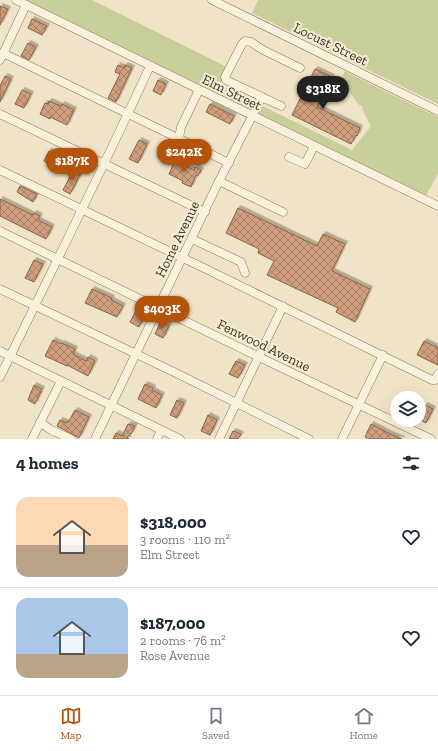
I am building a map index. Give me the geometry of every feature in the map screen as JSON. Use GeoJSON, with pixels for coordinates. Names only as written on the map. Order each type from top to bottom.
{"type":"FeatureCollection","features":[{"type":"Feature","properties":{"kind":"street","name":"Elm Street"},"geometry":{"type":"LineString","coordinates":[[16,0],[438,206]]}},
{"type":"Feature","properties":{"kind":"street","name":"Locust Street"},"geometry":{"type":"LineString","coordinates":[[212,0],[438,111]]}},
{"type":"Feature","properties":{"kind":"street"},"geometry":{"type":"LineString","coordinates":[[26,5],[2,57],[128,114],[229,163]]}},
{"type":"Feature","properties":{"kind":"street"},"geometry":{"type":"LineString","coordinates":[[281,106],[226,80],[225,77],[242,44],[246,41],[251,42],[263,50],[300,68]]}},
{"type":"Feature","properties":{"kind":"street"},"geometry":{"type":"LineString","coordinates":[[0,377],[81,209],[105,164],[150,66]]}},
{"type":"Feature","properties":{"kind":"street"},"geometry":{"type":"LineString","coordinates":[[178,138],[181,132],[181,127],[199,90]]}},
{"type":"Feature","properties":{"kind":"street","name":"Home Avenue"},"geometry":{"type":"LineString","coordinates":[[95,439],[182,258],[262,97]]}},
{"type":"Feature","properties":{"kind":"street"},"geometry":{"type":"LineString","coordinates":[[0,114],[205,212]]}},
{"type":"Feature","properties":{"kind":"street"},"geometry":{"type":"LineString","coordinates":[[289,157],[305,164],[314,146]]}},
{"type":"Feature","properties":{"kind":"street"},"geometry":{"type":"LineString","coordinates":[[0,170],[283,306],[432,380],[435,380],[438,374]]}},
{"type":"Feature","properties":{"kind":"street"},"geometry":{"type":"LineString","coordinates":[[220,181],[283,212]]}},
{"type":"Feature","properties":{"kind":"street","name":"Fenwood Avenue"},"geometry":{"type":"LineString","coordinates":[[0,231],[431,439]]}},
{"type":"Feature","properties":{"kind":"street"},"geometry":{"type":"LineString","coordinates":[[192,239],[241,262],[245,273]]}},
{"type":"Feature","properties":{"kind":"street"},"geometry":{"type":"LineString","coordinates":[[0,289],[174,372],[309,439]]}},
{"type":"Feature","properties":{"kind":"street"},"geometry":{"type":"LineString","coordinates":[[220,439],[283,306]]}},
{"type":"Feature","properties":{"kind":"street"},"geometry":{"type":"LineString","coordinates":[[0,351],[180,439]]}},
{"type":"Feature","properties":{"kind":"street"},"geometry":{"type":"LineString","coordinates":[[342,439],[383,355]]}},
{"type":"Feature","properties":{"kind":"street"},"geometry":{"type":"LineString","coordinates":[[32,439],[61,381]]}},
{"type":"Feature","properties":{"kind":"street"},"geometry":{"type":"LineString","coordinates":[[40,422],[44,426],[71,439]]}},
{"type":"Feature","properties":{"kind":"street"},"geometry":{"type":"LineString","coordinates":[[157,439],[161,430]]}},
{"type":"Feature","properties":{"kind":"green space"},"geometry":{"type":"Polygon","coordinates":[[[16,0],[92,0],[227,67],[220,85],[352,150],[371,126],[362,106],[359,105],[342,81],[344,71],[438,117],[438,173],[426,196],[16,0]]]}},
{"type":"Feature","properties":{"kind":"green space"},"geometry":{"type":"Polygon","coordinates":[[[258,0],[438,0],[438,104],[252,13],[258,0]]]}},
{"type":"Feature","properties":{"kind":"building"},"geometry":{"type":"Polygon","coordinates":[[[0,6],[8,9],[0,25],[0,6]]]}},
{"type":"Feature","properties":{"kind":"building"},"geometry":{"type":"Polygon","coordinates":[[[32,19],[47,26],[42,35],[28,28],[32,19]]]}},
{"type":"Feature","properties":{"kind":"building"},"geometry":{"type":"Polygon","coordinates":[[[28,43],[36,47],[29,60],[21,56],[28,43]]]}},
{"type":"Feature","properties":{"kind":"building"},"geometry":{"type":"Polygon","coordinates":[[[118,65],[124,68],[125,65],[132,68],[116,102],[108,98],[120,74],[115,72],[118,65]]]}},
{"type":"Feature","properties":{"kind":"building"},"geometry":{"type":"Polygon","coordinates":[[[315,69],[332,77],[317,107],[360,128],[357,136],[356,135],[351,144],[292,115],[315,69]]]}},
{"type":"Feature","properties":{"kind":"building"},"geometry":{"type":"Polygon","coordinates":[[[5,76],[11,79],[0,102],[0,86],[5,76]]]}},
{"type":"Feature","properties":{"kind":"building"},"geometry":{"type":"Polygon","coordinates":[[[158,80],[166,84],[161,95],[153,91],[158,80]]]}},
{"type":"Feature","properties":{"kind":"building"},"geometry":{"type":"Polygon","coordinates":[[[22,90],[31,94],[24,108],[15,104],[22,90]]]}},
{"type":"Feature","properties":{"kind":"building"},"geometry":{"type":"Polygon","coordinates":[[[49,101],[61,106],[62,104],[74,110],[67,125],[40,114],[45,103],[48,104],[49,101]]]}},
{"type":"Feature","properties":{"kind":"building"},"geometry":{"type":"Polygon","coordinates":[[[210,104],[234,116],[230,124],[206,112],[210,104]]]}},
{"type":"Feature","properties":{"kind":"building"},"geometry":{"type":"Polygon","coordinates":[[[139,140],[147,144],[138,163],[129,159],[139,140]]]}},
{"type":"Feature","properties":{"kind":"building"},"geometry":{"type":"Polygon","coordinates":[[[49,151],[58,156],[53,166],[44,161],[49,151]]]}},
{"type":"Feature","properties":{"kind":"building"},"geometry":{"type":"Polygon","coordinates":[[[175,161],[194,170],[195,167],[201,170],[198,176],[196,175],[191,187],[169,174],[175,161]]]}},
{"type":"Feature","properties":{"kind":"building"},"geometry":{"type":"Polygon","coordinates":[[[74,169],[81,173],[70,194],[63,190],[74,169]]]}},
{"type":"Feature","properties":{"kind":"building"},"geometry":{"type":"Polygon","coordinates":[[[20,186],[37,194],[33,202],[17,192],[20,186]]]}},
{"type":"Feature","properties":{"kind":"building"},"geometry":{"type":"Polygon","coordinates":[[[0,199],[33,215],[34,213],[40,216],[38,220],[52,227],[46,239],[0,216],[0,199]]]}},
{"type":"Feature","properties":{"kind":"building"},"geometry":{"type":"Polygon","coordinates":[[[238,208],[317,246],[323,234],[345,244],[332,271],[370,289],[355,322],[336,312],[338,308],[267,275],[274,261],[258,253],[259,249],[226,233],[238,208]]]}},
{"type":"Feature","properties":{"kind":"building"},"geometry":{"type":"Polygon","coordinates":[[[34,260],[43,264],[34,282],[25,278],[34,260]]]}},
{"type":"Feature","properties":{"kind":"building"},"geometry":{"type":"Polygon","coordinates":[[[92,289],[112,298],[111,300],[123,306],[117,317],[85,303],[92,289]]]}},
{"type":"Feature","properties":{"kind":"building"},"geometry":{"type":"Polygon","coordinates":[[[136,311],[144,316],[139,327],[130,322],[136,311]]]}},
{"type":"Feature","properties":{"kind":"building"},"geometry":{"type":"Polygon","coordinates":[[[161,321],[169,326],[163,338],[155,334],[161,321]]]}},
{"type":"Feature","properties":{"kind":"building"},"geometry":{"type":"Polygon","coordinates":[[[53,340],[75,349],[73,354],[86,361],[88,357],[95,361],[88,376],[45,356],[53,340]]]}},
{"type":"Feature","properties":{"kind":"building"},"geometry":{"type":"Polygon","coordinates":[[[424,341],[438,348],[438,365],[417,355],[424,341]]]}},
{"type":"Feature","properties":{"kind":"building"},"geometry":{"type":"Polygon","coordinates":[[[236,361],[245,365],[238,378],[229,374],[236,361]]]}},
{"type":"Feature","properties":{"kind":"building"},"geometry":{"type":"Polygon","coordinates":[[[145,384],[153,388],[152,390],[162,395],[156,408],[138,399],[145,384]]]}},
{"type":"Feature","properties":{"kind":"building"},"geometry":{"type":"Polygon","coordinates":[[[34,385],[42,389],[35,404],[28,400],[34,385]]]}},
{"type":"Feature","properties":{"kind":"building"},"geometry":{"type":"Polygon","coordinates":[[[177,400],[184,403],[177,418],[170,415],[177,400]]]}},
{"type":"Feature","properties":{"kind":"building"},"geometry":{"type":"Polygon","coordinates":[[[426,406],[433,409],[426,423],[426,406]]]}},
{"type":"Feature","properties":{"kind":"building"},"geometry":{"type":"Polygon","coordinates":[[[75,410],[89,417],[79,438],[57,426],[60,420],[67,423],[75,410]]]}},
{"type":"Feature","properties":{"kind":"building"},"geometry":{"type":"Polygon","coordinates":[[[208,415],[217,420],[210,435],[201,431],[208,415]]]}},
{"type":"Feature","properties":{"kind":"building"},"geometry":{"type":"Polygon","coordinates":[[[128,424],[135,426],[127,438],[129,439],[113,439],[116,433],[122,436],[128,424]]]}},
{"type":"Feature","properties":{"kind":"building"},"geometry":{"type":"Polygon","coordinates":[[[371,424],[402,439],[369,439],[365,437],[371,424]]]}},
{"type":"Feature","properties":{"kind":"building"},"geometry":{"type":"Polygon","coordinates":[[[233,431],[241,434],[238,439],[229,439],[233,431]]]}}]}
